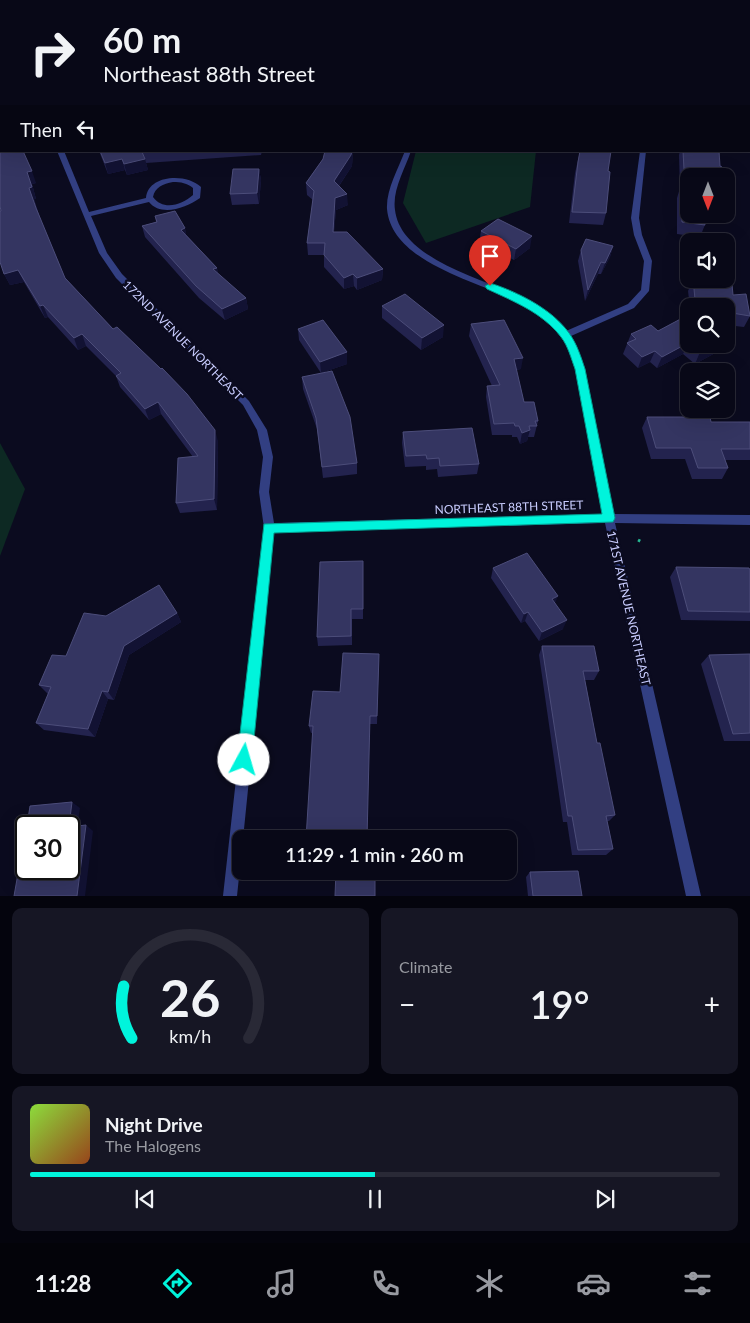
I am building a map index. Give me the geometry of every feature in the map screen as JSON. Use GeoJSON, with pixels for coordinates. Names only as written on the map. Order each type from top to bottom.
{"type":"FeatureCollection","features":[{"type":"Feature","properties":{"kind":"street","name":"172ND AVENUE NORTHEAST"},"geometry":{"type":"LineString","coordinates":[[60,152],[103,252],[119,276],[246,403],[262,430],[268,457],[264,492],[269,528],[230,896]]}},
{"type":"Feature","properties":{"kind":"street","name":"171ST AVENUE NORTHEAST"},"geometry":{"type":"LineString","coordinates":[[408,152],[391,209],[395,225],[405,239],[423,255],[526,303],[550,320],[565,335],[573,349],[580,369],[609,518],[694,896]]}},
{"type":"Feature","properties":{"kind":"street"},"geometry":{"type":"LineString","coordinates":[[565,335],[631,306],[645,291],[648,261],[638,235],[635,218],[643,152]]}},
{"type":"Feature","properties":{"kind":"street"},"geometry":{"type":"LineString","coordinates":[[173,180],[188,181],[198,187],[198,192],[192,201],[178,207],[162,207],[150,199],[149,192],[152,188],[173,180]]}},
{"type":"Feature","properties":{"kind":"street"},"geometry":{"type":"LineString","coordinates":[[87,215],[150,199]]}},
{"type":"Feature","properties":{"kind":"street","name":"NORTHEAST 88TH STREET"},"geometry":{"type":"LineString","coordinates":[[269,528],[609,518],[750,520]]}},
{"type":"Feature","properties":{"kind":"path"},"geometry":{"type":"LineString","coordinates":[[638,540],[642,542]]}},
{"type":"Feature","properties":{"kind":"green space"},"geometry":{"type":"Polygon","coordinates":[[[416,152],[536,152],[530,207],[426,243],[403,203],[416,152]]]}},
{"type":"Feature","properties":{"kind":"green space"},"geometry":{"type":"Polygon","coordinates":[[[0,443],[25,489],[0,556],[0,443]]]}},
{"type":"Feature","properties":{"kind":"building"},"geometry":{"type":"Polygon","coordinates":[[[0,152],[23,152],[32,171],[27,172],[32,187],[29,188],[65,278],[113,329],[117,327],[162,368],[187,394],[215,430],[214,499],[176,503],[178,458],[198,456],[158,402],[145,409],[116,376],[121,373],[82,334],[74,338],[43,305],[40,306],[18,270],[4,274],[0,262],[0,152]]]}},
{"type":"Feature","properties":{"kind":"building"},"geometry":{"type":"Polygon","coordinates":[[[100,152],[142,152],[145,159],[124,164],[122,159],[105,163],[100,152]]]}},
{"type":"Feature","properties":{"kind":"building"},"geometry":{"type":"Polygon","coordinates":[[[325,152],[352,152],[334,181],[347,194],[335,198],[333,232],[347,232],[383,269],[357,278],[353,274],[344,278],[324,255],[325,243],[307,243],[314,191],[306,183],[323,159],[325,152]]]}},
{"type":"Feature","properties":{"kind":"building"},"geometry":{"type":"Polygon","coordinates":[[[580,152],[611,152],[606,213],[572,212],[580,152]]]}},
{"type":"Feature","properties":{"kind":"building"},"geometry":{"type":"Polygon","coordinates":[[[683,152],[719,152],[720,166],[722,167],[684,168],[683,152]]]}},
{"type":"Feature","properties":{"kind":"building"},"geometry":{"type":"Polygon","coordinates":[[[233,169],[259,169],[257,193],[230,194],[233,169]]]}},
{"type":"Feature","properties":{"kind":"building"},"geometry":{"type":"Polygon","coordinates":[[[175,211],[185,228],[181,230],[217,268],[213,269],[246,298],[222,309],[196,286],[142,226],[157,222],[155,216],[175,211]]]}},
{"type":"Feature","properties":{"kind":"building"},"geometry":{"type":"Polygon","coordinates":[[[498,219],[532,236],[516,249],[481,231],[498,219]]]}},
{"type":"Feature","properties":{"kind":"building"},"geometry":{"type":"Polygon","coordinates":[[[586,239],[613,246],[605,263],[601,262],[588,290],[581,250],[586,239]]]}},
{"type":"Feature","properties":{"kind":"building"},"geometry":{"type":"Polygon","coordinates":[[[694,288],[732,288],[733,295],[746,294],[750,316],[735,314],[735,298],[695,298],[694,288]]]}},
{"type":"Feature","properties":{"kind":"building"},"geometry":{"type":"Polygon","coordinates":[[[405,294],[444,325],[422,338],[382,306],[405,294]]]}},
{"type":"Feature","properties":{"kind":"building"},"geometry":{"type":"Polygon","coordinates":[[[680,319],[680,347],[662,357],[655,351],[642,357],[627,343],[636,339],[631,334],[651,325],[658,331],[680,319]]]}},
{"type":"Feature","properties":{"kind":"building"},"geometry":{"type":"Polygon","coordinates":[[[323,320],[347,352],[320,362],[298,329],[323,320]]]}},
{"type":"Feature","properties":{"kind":"building"},"geometry":{"type":"Polygon","coordinates":[[[504,320],[523,358],[514,359],[524,402],[534,402],[538,421],[535,421],[537,426],[529,426],[530,430],[522,433],[519,426],[515,426],[514,423],[494,424],[487,386],[500,385],[471,324],[504,320]]]}},
{"type":"Feature","properties":{"kind":"building"},"geometry":{"type":"Polygon","coordinates":[[[332,371],[350,417],[357,463],[322,467],[316,418],[302,377],[332,371]]]}},
{"type":"Feature","properties":{"kind":"building"},"geometry":{"type":"Polygon","coordinates":[[[647,417],[710,418],[711,422],[750,422],[750,449],[721,449],[728,468],[698,468],[691,448],[656,448],[647,417]]]}},
{"type":"Feature","properties":{"kind":"building"},"geometry":{"type":"Polygon","coordinates":[[[472,428],[479,464],[440,466],[439,458],[427,459],[426,455],[406,456],[403,432],[472,428]]]}},
{"type":"Feature","properties":{"kind":"building"},"geometry":{"type":"Polygon","coordinates":[[[527,553],[558,596],[552,599],[567,620],[542,632],[528,612],[524,614],[493,568],[527,553]]]}},
{"type":"Feature","properties":{"kind":"building"},"geometry":{"type":"Polygon","coordinates":[[[363,561],[363,609],[351,609],[351,636],[317,637],[320,562],[363,561]]]}},
{"type":"Feature","properties":{"kind":"building"},"geometry":{"type":"Polygon","coordinates":[[[676,567],[749,568],[750,612],[688,611],[676,567]]]}},
{"type":"Feature","properties":{"kind":"building"},"geometry":{"type":"Polygon","coordinates":[[[159,585],[177,613],[124,646],[108,692],[102,691],[88,729],[36,723],[51,687],[39,685],[52,655],[66,656],[84,613],[106,616],[159,585]]]}},
{"type":"Feature","properties":{"kind":"building"},"geometry":{"type":"Polygon","coordinates":[[[542,646],[594,646],[599,671],[583,671],[597,743],[600,743],[615,815],[606,816],[613,849],[578,850],[572,816],[568,816],[542,646]]]}},
{"type":"Feature","properties":{"kind":"building"},"geometry":{"type":"Polygon","coordinates":[[[343,653],[379,654],[377,716],[370,716],[367,830],[307,830],[313,726],[309,726],[313,691],[340,692],[343,653]]]}},
{"type":"Feature","properties":{"kind":"building"},"geometry":{"type":"Polygon","coordinates":[[[750,654],[750,733],[733,734],[709,655],[750,654]]]}},
{"type":"Feature","properties":{"kind":"building"},"geometry":{"type":"Polygon","coordinates":[[[72,802],[70,815],[29,815],[30,806],[72,802]]]}},
{"type":"Feature","properties":{"kind":"building"},"geometry":{"type":"Polygon","coordinates":[[[86,825],[80,872],[80,826],[86,825]]]}},
{"type":"Feature","properties":{"kind":"building"},"geometry":{"type":"Polygon","coordinates":[[[578,871],[582,896],[533,896],[530,872],[578,871]]]}},
{"type":"Feature","properties":{"kind":"building"},"geometry":{"type":"Polygon","coordinates":[[[17,880],[79,880],[77,896],[14,896],[17,880]]]}},
{"type":"Feature","properties":{"kind":"building"},"geometry":{"type":"Polygon","coordinates":[[[336,880],[375,880],[375,896],[335,896],[336,880]]]}},
{"type":"Feature","properties":{"kind":"route"},"geometry":{"type":"LineString","coordinates":[[244,760],[269,528],[609,518],[580,369],[573,349],[565,335],[550,320],[526,303],[490,286]]}}]}
